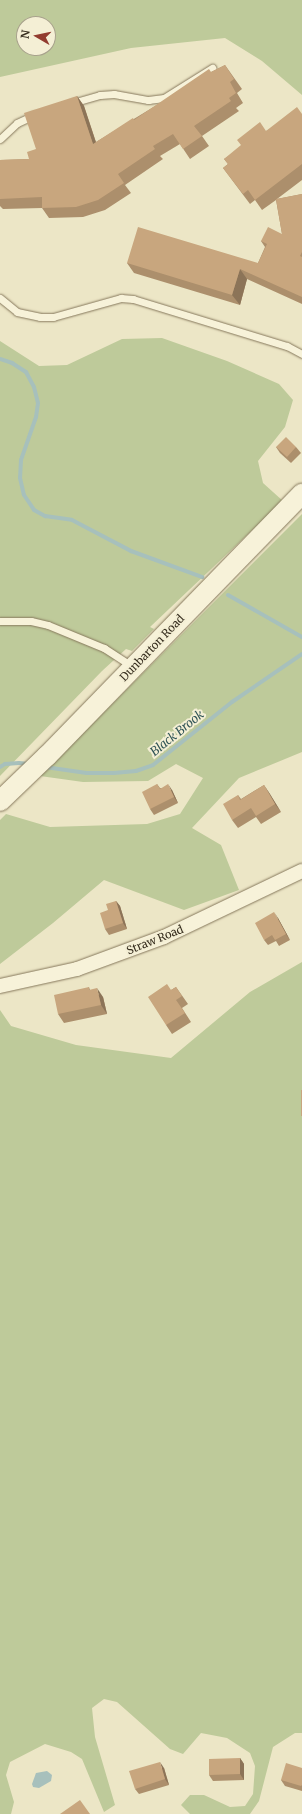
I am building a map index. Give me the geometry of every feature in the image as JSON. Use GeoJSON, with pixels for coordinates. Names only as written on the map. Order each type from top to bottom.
{"type":"FeatureCollection","features":[{"type":"Feature","properties":{"kind":"street","name":"Dunbarton Road"},"geometry":{"type":"LineString","coordinates":[[0,801],[47,756],[302,494]]}},
{"type":"Feature","properties":{"kind":"street","name":"Straw Road"},"geometry":{"type":"LineString","coordinates":[[0,986],[77,968],[157,940],[302,871]]}},
{"type":"Feature","properties":{"kind":"lane"},"geometry":{"type":"LineString","coordinates":[[66,105],[100,95],[114,94],[148,100],[164,98],[212,68]]}},
{"type":"Feature","properties":{"kind":"lane"},"geometry":{"type":"LineString","coordinates":[[0,139],[17,123],[38,113]]}},
{"type":"Feature","properties":{"kind":"lane"},"geometry":{"type":"LineString","coordinates":[[0,298],[17,312],[40,317],[53,316],[121,298],[133,300],[287,346],[302,354]]}},
{"type":"Feature","properties":{"kind":"lane"},"geometry":{"type":"LineString","coordinates":[[0,622],[31,621],[48,625],[104,648],[134,667]]}},
{"type":"Feature","properties":{"kind":"green space"},"geometry":{"type":"Polygon","coordinates":[[[0,0],[302,0],[302,95],[262,61],[225,38],[131,48],[0,77],[0,0]]]}},
{"type":"Feature","properties":{"kind":"green space"},"geometry":{"type":"Polygon","coordinates":[[[162,338],[227,361],[279,384],[293,400],[285,427],[258,461],[263,483],[283,501],[150,627],[154,629],[132,651],[126,649],[102,671],[0,776],[0,341],[39,366],[67,365],[122,339],[162,338]]]}},
{"type":"Feature","properties":{"kind":"green space"},"geometry":{"type":"Polygon","coordinates":[[[302,514],[302,752],[239,778],[192,828],[221,845],[239,890],[184,910],[104,880],[53,923],[0,964],[0,820],[6,814],[50,827],[147,824],[180,814],[203,778],[176,764],[148,781],[83,782],[40,776],[302,514]]]}},
{"type":"Feature","properties":{"kind":"green space"},"geometry":{"type":"Polygon","coordinates":[[[302,962],[302,1733],[295,1733],[273,1747],[259,1801],[250,1814],[190,1814],[181,1805],[190,1795],[204,1795],[230,1807],[245,1806],[253,1794],[255,1766],[250,1753],[227,1738],[201,1733],[183,1754],[170,1749],[117,1702],[104,1699],[92,1708],[95,1737],[115,1805],[104,1812],[82,1759],[71,1752],[45,1744],[10,1762],[6,1775],[14,1802],[11,1814],[0,1814],[0,1010],[11,1026],[76,1045],[171,1058],[250,992],[302,962]]]}},
{"type":"Feature","properties":{"kind":"water"},"geometry":{"type":"Polygon","coordinates":[[[47,1771],[52,1775],[51,1781],[39,1788],[33,1787],[32,1784],[36,1773],[47,1771]]]}},
{"type":"Feature","properties":{"kind":"building"},"geometry":{"type":"Polygon","coordinates":[[[225,65],[234,79],[230,82],[236,93],[229,98],[231,101],[194,126],[202,136],[183,149],[173,134],[153,146],[155,149],[118,174],[124,183],[98,200],[76,207],[42,208],[42,197],[0,199],[0,160],[29,159],[27,152],[36,149],[24,113],[77,96],[93,144],[133,118],[134,120],[209,69],[211,72],[225,65]]]}},
{"type":"Feature","properties":{"kind":"building"},"geometry":{"type":"Polygon","coordinates":[[[297,107],[302,114],[302,164],[255,200],[248,190],[243,194],[223,168],[228,164],[224,159],[241,145],[237,140],[260,122],[266,131],[297,107]]]}},
{"type":"Feature","properties":{"kind":"building"},"geometry":{"type":"Polygon","coordinates":[[[302,194],[302,252],[300,256],[302,257],[302,297],[240,269],[232,295],[127,263],[138,227],[258,263],[267,244],[261,241],[268,227],[282,234],[276,199],[302,194]]]}},
{"type":"Feature","properties":{"kind":"building"},"geometry":{"type":"Polygon","coordinates":[[[286,437],[296,447],[287,457],[276,447],[286,437]]]}},
{"type":"Feature","properties":{"kind":"building"},"geometry":{"type":"Polygon","coordinates":[[[157,784],[160,789],[168,784],[174,797],[150,809],[142,792],[157,784]]]}},
{"type":"Feature","properties":{"kind":"building"},"geometry":{"type":"Polygon","coordinates":[[[264,785],[275,804],[256,816],[251,808],[232,820],[223,804],[238,795],[240,800],[264,785]]]}},
{"type":"Feature","properties":{"kind":"building"},"geometry":{"type":"Polygon","coordinates":[[[116,901],[123,923],[105,929],[100,913],[108,910],[106,904],[116,901]]]}},
{"type":"Feature","properties":{"kind":"building"},"geometry":{"type":"Polygon","coordinates":[[[274,912],[286,934],[275,940],[272,935],[264,940],[255,923],[274,912]]]}},
{"type":"Feature","properties":{"kind":"building"},"geometry":{"type":"Polygon","coordinates":[[[167,984],[171,990],[176,987],[182,996],[176,1000],[185,1013],[166,1025],[148,997],[167,984]]]}},
{"type":"Feature","properties":{"kind":"building"},"geometry":{"type":"Polygon","coordinates":[[[89,987],[89,990],[97,988],[101,1005],[58,1014],[54,995],[89,987]]]}},
{"type":"Feature","properties":{"kind":"building"},"geometry":{"type":"Polygon","coordinates":[[[302,1090],[302,1116],[301,1116],[302,1090]]]}},
{"type":"Feature","properties":{"kind":"building"},"geometry":{"type":"Polygon","coordinates":[[[240,1758],[240,1774],[209,1775],[209,1759],[240,1758]]]}},
{"type":"Feature","properties":{"kind":"building"},"geometry":{"type":"Polygon","coordinates":[[[160,1762],[165,1779],[135,1789],[129,1771],[160,1762]]]}},
{"type":"Feature","properties":{"kind":"building"},"geometry":{"type":"Polygon","coordinates":[[[286,1763],[302,1768],[301,1786],[281,1780],[286,1763]]]}},
{"type":"Feature","properties":{"kind":"building"},"geometry":{"type":"Polygon","coordinates":[[[80,1800],[90,1814],[60,1814],[80,1800]]]}},
{"type":"Feature","properties":{"kind":"waterway"},"geometry":{"type":"LineString","coordinates":[[0,359],[12,363],[26,372],[34,387],[38,403],[36,417],[21,460],[20,478],[24,495],[34,510],[45,516],[72,520],[131,551],[202,577]]}},
{"type":"Feature","properties":{"kind":"waterway"},"geometry":{"type":"LineString","coordinates":[[228,595],[302,637]]}},
{"type":"Feature","properties":{"kind":"waterway","name":"Black Brook"},"geometry":{"type":"LineString","coordinates":[[45,767],[87,773],[114,773],[136,771],[153,765],[232,702],[302,654]]}},
{"type":"Feature","properties":{"kind":"waterway","name":"Black Brook"},"geometry":{"type":"LineString","coordinates":[[0,767],[5,764],[29,764]]}}]}
